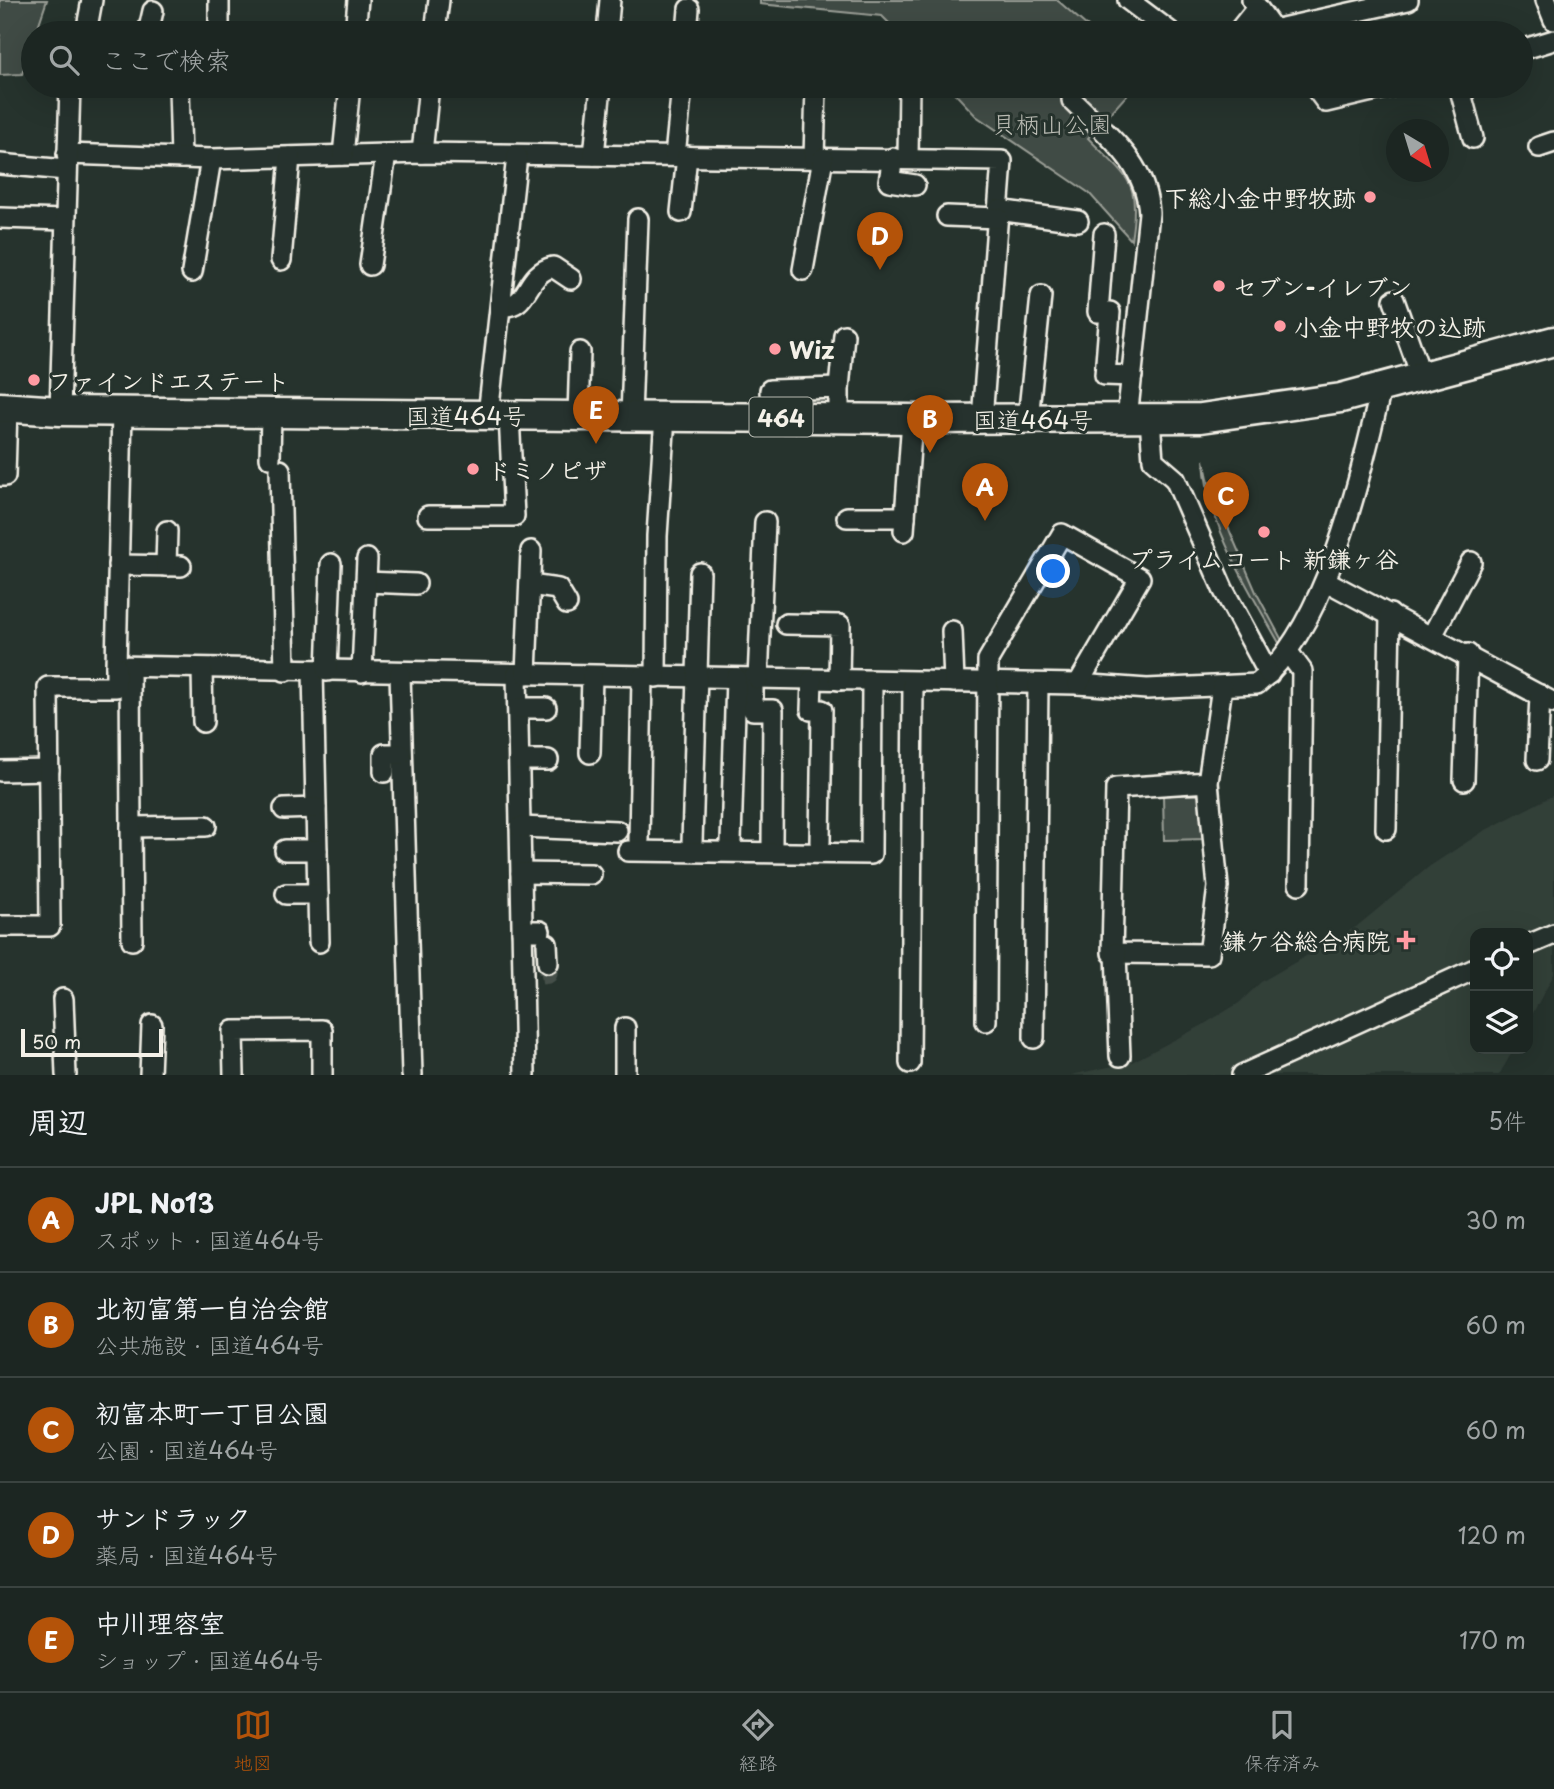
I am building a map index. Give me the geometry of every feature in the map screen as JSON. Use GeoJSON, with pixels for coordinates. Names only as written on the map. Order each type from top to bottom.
{"type":"FeatureCollection","features":[{"type":"Feature","properties":{"kind":"highway","name":"国道464号"},"geometry":{"type":"LineString","coordinates":[[3,407],[122,412],[1139,419],[1259,411],[1381,388],[1554,341]]}},
{"type":"Feature","properties":{"kind":"street"},"geometry":{"type":"LineString","coordinates":[[88,21],[92,0]]}},
{"type":"Feature","properties":{"kind":"street"},"geometry":{"type":"LineString","coordinates":[[219,0],[219,21]]}},
{"type":"Feature","properties":{"kind":"street"},"geometry":{"type":"LineString","coordinates":[[356,21],[358,0]]}},
{"type":"Feature","properties":{"kind":"street"},"geometry":{"type":"LineString","coordinates":[[436,21],[439,0]]}},
{"type":"Feature","properties":{"kind":"street"},"geometry":{"type":"LineString","coordinates":[[608,21],[610,0]]}},
{"type":"Feature","properties":{"kind":"street"},"geometry":{"type":"LineString","coordinates":[[1128,0],[1156,21]]}},
{"type":"Feature","properties":{"kind":"street"},"geometry":{"type":"LineString","coordinates":[[1311,21],[1369,5],[1408,0]]}},
{"type":"Feature","properties":{"kind":"street"},"geometry":{"type":"LineString","coordinates":[[1546,0],[1554,20]]}},
{"type":"Feature","properties":{"kind":"street"},"geometry":{"type":"LineString","coordinates":[[1244,21],[1255,4],[1267,21]]}},
{"type":"Feature","properties":{"kind":"street"},"geometry":{"type":"LineString","coordinates":[[688,21],[689,9]]}},
{"type":"Feature","properties":{"kind":"street"},"geometry":{"type":"LineString","coordinates":[[151,21],[153,11]]}},
{"type":"Feature","properties":{"kind":"street"},"geometry":{"type":"LineString","coordinates":[[1533,47],[1554,40]]}},
{"type":"Feature","properties":{"kind":"street"},"geometry":{"type":"LineString","coordinates":[[60,411],[69,98]]}},
{"type":"Feature","properties":{"kind":"street"},"geometry":{"type":"LineString","coordinates":[[179,98],[181,158]]}},
{"type":"Feature","properties":{"kind":"street"},"geometry":{"type":"LineString","coordinates":[[344,155],[349,98]]}},
{"type":"Feature","properties":{"kind":"street"},"geometry":{"type":"LineString","coordinates":[[422,153],[428,98]]}},
{"type":"Feature","properties":{"kind":"street"},"geometry":{"type":"LineString","coordinates":[[594,155],[600,98]]}},
{"type":"Feature","properties":{"kind":"street"},"geometry":{"type":"LineString","coordinates":[[681,212],[682,98]]}},
{"type":"Feature","properties":{"kind":"street"},"geometry":{"type":"LineString","coordinates":[[803,270],[818,158],[816,98]]}},
{"type":"Feature","properties":{"kind":"street"},"geometry":{"type":"LineString","coordinates":[[908,98],[900,158],[889,181],[915,185]]}},
{"type":"Feature","properties":{"kind":"street"},"geometry":{"type":"LineString","coordinates":[[1323,98],[1326,102],[1343,98]]}},
{"type":"Feature","properties":{"kind":"street"},"geometry":{"type":"LineString","coordinates":[[1463,98],[1473,138]]}},
{"type":"Feature","properties":{"kind":"street"},"geometry":{"type":"LineString","coordinates":[[1072,100],[1129,157],[1143,178],[1149,213],[1132,376],[1139,419],[1153,460],[1175,479],[1223,589],[1269,674]]}},
{"type":"Feature","properties":{"kind":"street"},"geometry":{"type":"LineString","coordinates":[[0,164],[422,153],[1002,161],[982,419]]}},
{"type":"Feature","properties":{"kind":"street"},"geometry":{"type":"LineString","coordinates":[[370,265],[386,154]]}},
{"type":"Feature","properties":{"kind":"street"},"geometry":{"type":"LineString","coordinates":[[281,260],[290,156]]}},
{"type":"Feature","properties":{"kind":"street"},"geometry":{"type":"LineString","coordinates":[[428,516],[514,516],[499,415],[501,306],[517,156]]}},
{"type":"Feature","properties":{"kind":"street"},"geometry":{"type":"LineString","coordinates":[[192,272],[211,159]]}},
{"type":"Feature","properties":{"kind":"street"},"geometry":{"type":"LineString","coordinates":[[947,216],[998,214],[1078,221]]}},
{"type":"Feature","properties":{"kind":"street"},"geometry":{"type":"LineString","coordinates":[[0,218],[64,220]]}},
{"type":"Feature","properties":{"kind":"street"},"geometry":{"type":"LineString","coordinates":[[631,416],[638,219]]}},
{"type":"Feature","properties":{"kind":"street"},"geometry":{"type":"LineString","coordinates":[[1104,234],[1098,312],[1110,312],[1105,375],[1132,376]]}},
{"type":"Feature","properties":{"kind":"street"},"geometry":{"type":"LineString","coordinates":[[501,306],[508,307],[522,300],[534,276],[541,270],[553,267],[571,279]]}},
{"type":"Feature","properties":{"kind":"street"},"geometry":{"type":"LineString","coordinates":[[1028,419],[1041,296]]}},
{"type":"Feature","properties":{"kind":"street"},"geometry":{"type":"LineString","coordinates":[[1394,300],[1422,378]]}},
{"type":"Feature","properties":{"kind":"street"},"geometry":{"type":"LineString","coordinates":[[839,418],[844,335]]}},
{"type":"Feature","properties":{"kind":"street"},"geometry":{"type":"LineString","coordinates":[[579,416],[580,352]]}},
{"type":"Feature","properties":{"kind":"street"},"geometry":{"type":"LineString","coordinates":[[771,417],[770,390],[839,388]]}},
{"type":"Feature","properties":{"kind":"street"},"geometry":{"type":"LineString","coordinates":[[123,667],[1078,684],[1147,689],[1257,684],[1288,652],[1326,581],[1363,463],[1381,388]]}},
{"type":"Feature","properties":{"kind":"street"},"geometry":{"type":"LineString","coordinates":[[0,476],[5,476],[3,407]]}},
{"type":"Feature","properties":{"kind":"street"},"geometry":{"type":"LineString","coordinates":[[122,412],[118,565],[131,827],[132,940]]}},
{"type":"Feature","properties":{"kind":"street"},"geometry":{"type":"LineString","coordinates":[[271,413],[285,671]]}},
{"type":"Feature","properties":{"kind":"street"},"geometry":{"type":"LineString","coordinates":[[666,416],[649,677],[634,845],[870,854],[872,681]]}},
{"type":"Feature","properties":{"kind":"street"},"geometry":{"type":"LineString","coordinates":[[847,517],[904,524],[912,419]]}},
{"type":"Feature","properties":{"kind":"street"},"geometry":{"type":"LineString","coordinates":[[731,842],[765,522]]}},
{"type":"Feature","properties":{"kind":"street"},"geometry":{"type":"LineString","coordinates":[[118,565],[173,566],[167,531]]}},
{"type":"Feature","properties":{"kind":"street"},"geometry":{"type":"LineString","coordinates":[[986,1021],[988,660],[1062,534],[1140,578],[1078,684]]}},
{"type":"Feature","properties":{"kind":"street"},"geometry":{"type":"LineString","coordinates":[[525,1075],[537,953],[522,873],[518,708],[531,551]]}},
{"type":"Feature","properties":{"kind":"street"},"geometry":{"type":"LineString","coordinates":[[362,672],[367,559]]}},
{"type":"Feature","properties":{"kind":"street"},"geometry":{"type":"LineString","coordinates":[[1432,636],[1471,562]]}},
{"type":"Feature","properties":{"kind":"street"},"geometry":{"type":"LineString","coordinates":[[318,942],[316,808],[320,671],[331,564]]}},
{"type":"Feature","properties":{"kind":"street"},"geometry":{"type":"LineString","coordinates":[[692,843],[700,572]]}},
{"type":"Feature","properties":{"kind":"street"},"geometry":{"type":"LineString","coordinates":[[1326,581],[1468,654],[1547,699],[1537,760]]}},
{"type":"Feature","properties":{"kind":"street"},"geometry":{"type":"LineString","coordinates":[[366,582],[416,584]]}},
{"type":"Feature","properties":{"kind":"street"},"geometry":{"type":"LineString","coordinates":[[530,585],[558,589],[567,604]]}},
{"type":"Feature","properties":{"kind":"street"},"geometry":{"type":"LineString","coordinates":[[1386,829],[1390,614]]}},
{"type":"Feature","properties":{"kind":"street"},"geometry":{"type":"LineString","coordinates":[[786,624],[840,625],[839,680]]}},
{"type":"Feature","properties":{"kind":"street"},"geometry":{"type":"LineString","coordinates":[[952,631],[954,682]]}},
{"type":"Feature","properties":{"kind":"street"},"geometry":{"type":"LineString","coordinates":[[1288,652],[1302,671],[1299,884]]}},
{"type":"Feature","properties":{"kind":"street"},"geometry":{"type":"LineString","coordinates":[[1464,780],[1468,654]]}},
{"type":"Feature","properties":{"kind":"street"},"geometry":{"type":"LineString","coordinates":[[0,926],[50,926],[48,687],[116,687],[123,667]]}},
{"type":"Feature","properties":{"kind":"street"},"geometry":{"type":"LineString","coordinates":[[202,669],[203,722]]}},
{"type":"Feature","properties":{"kind":"street"},"geometry":{"type":"LineString","coordinates":[[400,673],[412,1075]]}},
{"type":"Feature","properties":{"kind":"street"},"geometry":{"type":"LineString","coordinates":[[590,753],[592,676]]}},
{"type":"Feature","properties":{"kind":"street"},"geometry":{"type":"LineString","coordinates":[[749,678],[753,710],[773,710],[772,843]]}},
{"type":"Feature","properties":{"kind":"street"},"geometry":{"type":"LineString","coordinates":[[812,680],[811,710],[822,710],[820,842]]}},
{"type":"Feature","properties":{"kind":"street"},"geometry":{"type":"LineString","coordinates":[[910,1063],[912,681]]}},
{"type":"Feature","properties":{"kind":"street"},"geometry":{"type":"LineString","coordinates":[[1034,1038],[1038,684]]}},
{"type":"Feature","properties":{"kind":"street"},"geometry":{"type":"LineString","coordinates":[[1208,782],[1116,788],[1112,953],[1209,954],[1218,887],[1208,782],[1222,687]]}},
{"type":"Feature","properties":{"kind":"street"},"geometry":{"type":"LineString","coordinates":[[518,708],[546,708]]}},
{"type":"Feature","properties":{"kind":"street"},"geometry":{"type":"LineString","coordinates":[[384,772],[384,754],[401,754]]}},
{"type":"Feature","properties":{"kind":"street"},"geometry":{"type":"LineString","coordinates":[[519,760],[548,760]]}},
{"type":"Feature","properties":{"kind":"street"},"geometry":{"type":"LineString","coordinates":[[0,771],[49,770]]}},
{"type":"Feature","properties":{"kind":"street"},"geometry":{"type":"LineString","coordinates":[[284,809],[316,808]]}},
{"type":"Feature","properties":{"kind":"street"},"geometry":{"type":"LineString","coordinates":[[131,827],[206,826]]}},
{"type":"Feature","properties":{"kind":"street"},"geometry":{"type":"LineString","coordinates":[[520,827],[617,831]]}},
{"type":"Feature","properties":{"kind":"street"},"geometry":{"type":"LineString","coordinates":[[285,850],[317,849]]}},
{"type":"Feature","properties":{"kind":"street"},"geometry":{"type":"LineString","coordinates":[[522,873],[591,874]]}},
{"type":"Feature","properties":{"kind":"street"},"geometry":{"type":"LineString","coordinates":[[286,894],[318,894]]}},
{"type":"Feature","properties":{"kind":"street"},"geometry":{"type":"LineString","coordinates":[[1533,944],[1554,934]]}},
{"type":"Feature","properties":{"kind":"street"},"geometry":{"type":"LineString","coordinates":[[1116,953],[1121,1056]]}},
{"type":"Feature","properties":{"kind":"street"},"geometry":{"type":"LineString","coordinates":[[1242,1075],[1470,971]]}},
{"type":"Feature","properties":{"kind":"street"},"geometry":{"type":"LineString","coordinates":[[64,999],[66,1075]]}},
{"type":"Feature","properties":{"kind":"street"},"geometry":{"type":"LineString","coordinates":[[234,1075],[233,1031],[327,1024],[322,1075]]}},
{"type":"Feature","properties":{"kind":"street"},"geometry":{"type":"LineString","coordinates":[[150,1075],[152,1025]]}},
{"type":"Feature","properties":{"kind":"street"},"geometry":{"type":"LineString","coordinates":[[625,1028],[625,1075]]}},
{"type":"Feature","properties":{"kind":"shaded area","name":"鎌ケ谷総合病院"},"geometry":{"type":"Polygon","coordinates":[[[1554,795],[1554,974],[1533,1013],[1533,928],[1470,928],[1470,1054],[1511,1054],[1499,1075],[1071,1075],[1132,1062],[1201,1026],[1239,1003],[1261,982],[1356,927],[1430,866],[1484,831],[1554,795]]]}},
{"type":"Feature","properties":{"kind":"green space"},"geometry":{"type":"Polygon","coordinates":[[[0,0],[47,0],[40,21],[21,21],[21,74],[0,75],[0,0]]]}},
{"type":"Feature","properties":{"kind":"green space"},"geometry":{"type":"Polygon","coordinates":[[[760,0],[1057,0],[1081,21],[887,21],[882,16],[760,4],[760,0]]]}},
{"type":"Feature","properties":{"kind":"green space","name":"貝柄山公園"},"geometry":{"type":"Polygon","coordinates":[[[959,98],[1124,98],[1088,138],[1122,172],[1128,182],[1134,204],[1131,240],[1089,193],[976,116],[959,98]]]}},
{"type":"Feature","properties":{"kind":"green space"},"geometry":{"type":"Polygon","coordinates":[[[1204,460],[1209,483],[1256,592],[1285,646],[1283,650],[1222,534],[1213,510],[1204,460]]]}},
{"type":"Feature","properties":{"kind":"green space"},"geometry":{"type":"Polygon","coordinates":[[[1163,795],[1197,795],[1203,800],[1207,839],[1164,840],[1163,795]]]}},
{"type":"Feature","properties":{"kind":"tunnel"},"geometry":{"type":"LineString","coordinates":[[541,975],[548,974],[548,963]]}},
{"type":"Feature","properties":{"kind":"place","name":"下総小金中野牧跡"},"geometry":{"type":"Point","coordinates":[1370,197]}},
{"type":"Feature","properties":{"kind":"place","name":"サンドラック"},"geometry":{"type":"Point","coordinates":[880,270]}},
{"type":"Feature","properties":{"kind":"place","name":"セブン-イレブン"},"geometry":{"type":"Point","coordinates":[1219,286]}},
{"type":"Feature","properties":{"kind":"place","name":"小金中野牧の込跡"},"geometry":{"type":"Point","coordinates":[1280,326]}},
{"type":"Feature","properties":{"kind":"place","name":"Wiz"},"geometry":{"type":"Point","coordinates":[775,349]}},
{"type":"Feature","properties":{"kind":"place","name":"ファインドエステート"},"geometry":{"type":"Point","coordinates":[34,380]}},
{"type":"Feature","properties":{"kind":"place","name":"中川理容室"},"geometry":{"type":"Point","coordinates":[596,444]}},
{"type":"Feature","properties":{"kind":"place","name":"北初富第一自治会館"},"geometry":{"type":"Point","coordinates":[930,453]}},
{"type":"Feature","properties":{"kind":"place","name":"ドミノピザ"},"geometry":{"type":"Point","coordinates":[473,469]}},
{"type":"Feature","properties":{"kind":"place","name":"JPL No13"},"geometry":{"type":"Point","coordinates":[985,521]}},
{"type":"Feature","properties":{"kind":"place","name":"初富本町一丁目公園"},"geometry":{"type":"Point","coordinates":[1226,530]}},
{"type":"Feature","properties":{"kind":"place","name":"プライムコート 新鎌ヶ谷"},"geometry":{"type":"Point","coordinates":[1264,532]}},
{"type":"Feature","properties":{"kind":"place","name":"鎌ケ谷総合病院"},"geometry":{"type":"Point","coordinates":[1406,940]}}]}
